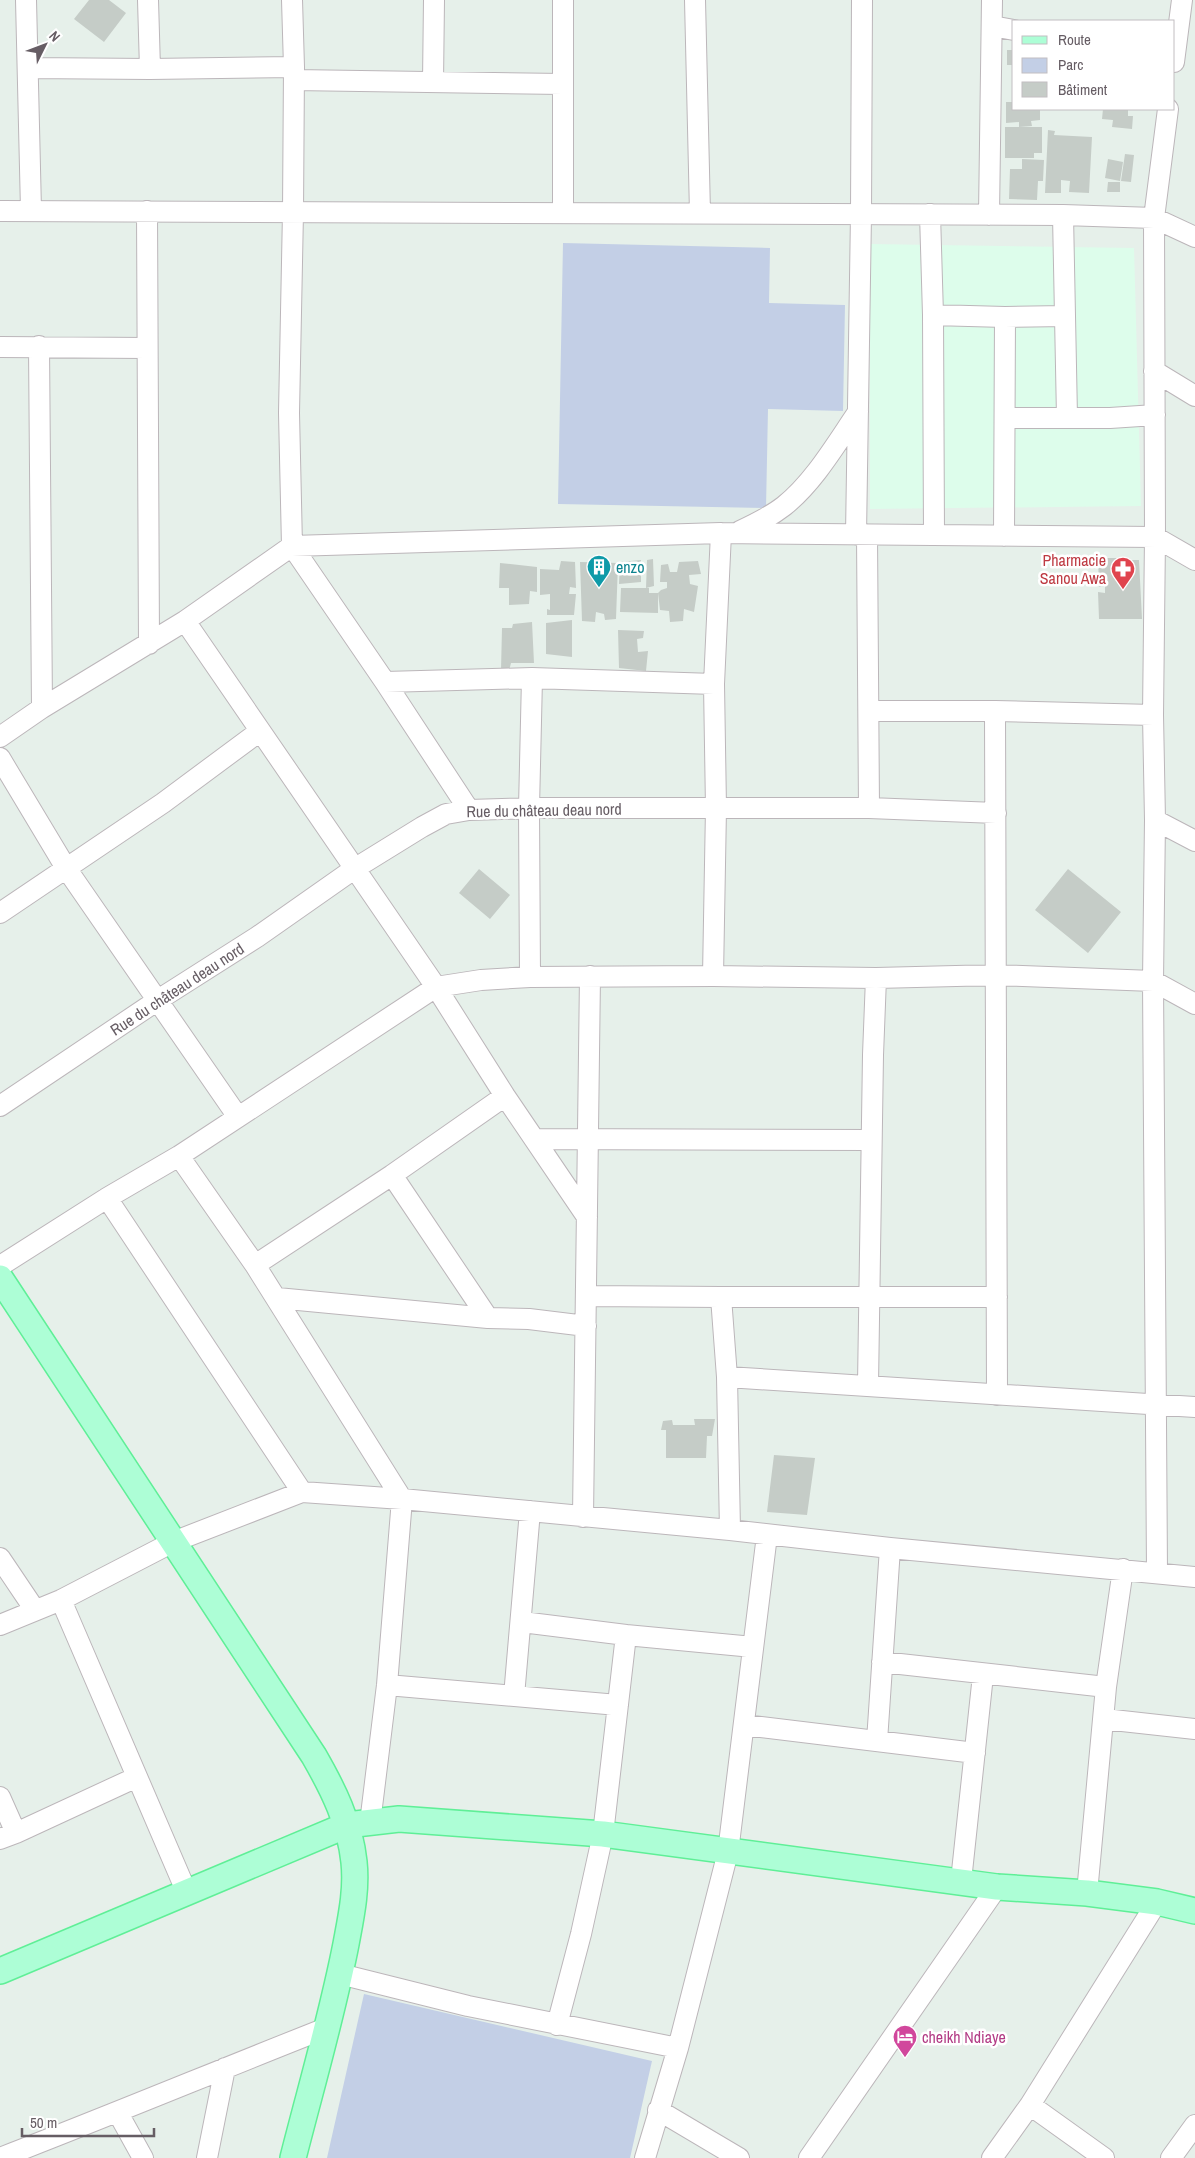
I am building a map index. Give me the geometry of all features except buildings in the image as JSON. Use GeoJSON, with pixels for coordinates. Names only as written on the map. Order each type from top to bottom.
{"type":"FeatureCollection","features":[{"type":"Feature","properties":{"kind":"main road"},"geometry":{"type":"LineString","coordinates":[[0,1278],[314,1756],[331,1786],[358,1824],[354,1862],[354,1897],[340,1974],[293,2158]]}},
{"type":"Feature","properties":{"kind":"main road"},"geometry":{"type":"LineString","coordinates":[[0,1971],[358,1824],[399,1819],[603,1834],[997,1887],[1087,1893],[1157,1902],[1195,1911]]}},
{"type":"Feature","properties":{"kind":"street"},"geometry":{"type":"LineString","coordinates":[[26,0],[31,210]]}},
{"type":"Feature","properties":{"kind":"street"},"geometry":{"type":"LineString","coordinates":[[148,0],[150,69]]}},
{"type":"Feature","properties":{"kind":"street"},"geometry":{"type":"LineString","coordinates":[[292,0],[294,73],[293,212],[289,413],[292,546],[385,682],[469,810]]}},
{"type":"Feature","properties":{"kind":"street"},"geometry":{"type":"LineString","coordinates":[[433,82],[434,0]]}},
{"type":"Feature","properties":{"kind":"street"},"geometry":{"type":"LineString","coordinates":[[562,213],[563,0]]}},
{"type":"Feature","properties":{"kind":"street"},"geometry":{"type":"LineString","coordinates":[[695,0],[700,213]]}},
{"type":"Feature","properties":{"kind":"street"},"geometry":{"type":"LineString","coordinates":[[862,0],[858,412],[869,710],[869,808]]}},
{"type":"Feature","properties":{"kind":"street"},"geometry":{"type":"LineString","coordinates":[[989,215],[992,0]]}},
{"type":"Feature","properties":{"kind":"street"},"geometry":{"type":"LineString","coordinates":[[1175,51],[1182,0]]}},
{"type":"Feature","properties":{"kind":"street"},"geometry":{"type":"LineString","coordinates":[[992,26],[1012,30]]}},
{"type":"Feature","properties":{"kind":"street"},"geometry":{"type":"LineString","coordinates":[[28,68],[294,73],[433,82],[563,84]]}},
{"type":"Feature","properties":{"kind":"street"},"geometry":{"type":"LineString","coordinates":[[1157,1572],[1153,981],[1155,820],[1152,715],[1154,218],[1168,110]]}},
{"type":"Feature","properties":{"kind":"street"},"geometry":{"type":"LineString","coordinates":[[0,211],[1063,215],[1154,218],[1195,237]]}},
{"type":"Feature","properties":{"kind":"street"},"geometry":{"type":"LineString","coordinates":[[147,211],[149,644]]}},
{"type":"Feature","properties":{"kind":"street"},"geometry":{"type":"LineString","coordinates":[[930,214],[933,315],[934,535]]}},
{"type":"Feature","properties":{"kind":"street"},"geometry":{"type":"LineString","coordinates":[[1063,215],[1067,417]]}},
{"type":"Feature","properties":{"kind":"street"},"geometry":{"type":"LineString","coordinates":[[933,315],[1065,316]]}},
{"type":"Feature","properties":{"kind":"street"},"geometry":{"type":"LineString","coordinates":[[1004,536],[1005,317]]}},
{"type":"Feature","properties":{"kind":"street"},"geometry":{"type":"LineString","coordinates":[[39,346],[42,708]]}},
{"type":"Feature","properties":{"kind":"street"},"geometry":{"type":"LineString","coordinates":[[0,347],[147,348]]}},
{"type":"Feature","properties":{"kind":"street"},"geometry":{"type":"LineString","coordinates":[[1154,371],[1195,396]]}},
{"type":"Feature","properties":{"kind":"street"},"geometry":{"type":"LineString","coordinates":[[728,533],[762,521],[784,505],[817,470],[858,412]]}},
{"type":"Feature","properties":{"kind":"street"},"geometry":{"type":"LineString","coordinates":[[1004,418],[1154,415]]}},
{"type":"Feature","properties":{"kind":"street"},"geometry":{"type":"LineString","coordinates":[[712,976],[716,808],[714,684],[728,533]]}},
{"type":"Feature","properties":{"kind":"street"},"geometry":{"type":"LineString","coordinates":[[0,737],[42,708],[185,621],[292,546],[728,533],[1154,537],[1195,560]]}},
{"type":"Feature","properties":{"kind":"street"},"geometry":{"type":"LineString","coordinates":[[185,621],[436,986],[506,1096],[587,1217]]}},
{"type":"Feature","properties":{"kind":"street"},"geometry":{"type":"LineString","coordinates":[[385,682],[532,678],[714,684]]}},
{"type":"Feature","properties":{"kind":"street"},"geometry":{"type":"LineString","coordinates":[[530,977],[529,808],[532,678]]}},
{"type":"Feature","properties":{"kind":"street"},"geometry":{"type":"LineString","coordinates":[[869,710],[1152,715]]}},
{"type":"Feature","properties":{"kind":"street"},"geometry":{"type":"LineString","coordinates":[[995,711],[997,1395]]}},
{"type":"Feature","properties":{"kind":"street"},"geometry":{"type":"LineString","coordinates":[[0,913],[163,803],[260,731]]}},
{"type":"Feature","properties":{"kind":"street"},"geometry":{"type":"LineString","coordinates":[[0,758],[66,868],[238,1117]]}},
{"type":"Feature","properties":{"kind":"street","name":"Rue du château deau nord"},"geometry":{"type":"LineString","coordinates":[[0,1106],[158,1000],[258,937],[354,869],[446,814],[469,810],[529,808],[869,808],[996,813]]}},
{"type":"Feature","properties":{"kind":"street"},"geometry":{"type":"LineString","coordinates":[[1155,820],[1195,842]]}},
{"type":"Feature","properties":{"kind":"street"},"geometry":{"type":"LineString","coordinates":[[0,1266],[107,1198],[179,1156],[436,986],[481,980],[530,977],[712,976],[876,978],[996,975],[1153,981],[1195,1004]]}},
{"type":"Feature","properties":{"kind":"street"},"geometry":{"type":"LineString","coordinates":[[583,1517],[590,976]]}},
{"type":"Feature","properties":{"kind":"street"},"geometry":{"type":"LineString","coordinates":[[868,1385],[871,1140],[876,978]]}},
{"type":"Feature","properties":{"kind":"street"},"geometry":{"type":"LineString","coordinates":[[255,1265],[392,1175],[506,1096]]}},
{"type":"Feature","properties":{"kind":"street"},"geometry":{"type":"LineString","coordinates":[[536,1139],[871,1140]]}},
{"type":"Feature","properties":{"kind":"street"},"geometry":{"type":"LineString","coordinates":[[179,1156],[255,1265],[402,1499],[387,1685],[358,1824]]}},
{"type":"Feature","properties":{"kind":"street"},"geometry":{"type":"LineString","coordinates":[[392,1175],[488,1318]]}},
{"type":"Feature","properties":{"kind":"street"},"geometry":{"type":"LineString","coordinates":[[107,1198],[302,1492]]}},
{"type":"Feature","properties":{"kind":"street"},"geometry":{"type":"LineString","coordinates":[[587,1296],[997,1297]]}},
{"type":"Feature","properties":{"kind":"street"},"geometry":{"type":"LineString","coordinates":[[721,1297],[727,1376],[730,1530]]}},
{"type":"Feature","properties":{"kind":"street"},"geometry":{"type":"LineString","coordinates":[[276,1298],[488,1318],[529,1319],[586,1326]]}},
{"type":"Feature","properties":{"kind":"street"},"geometry":{"type":"LineString","coordinates":[[727,1376],[1195,1407]]}},
{"type":"Feature","properties":{"kind":"street"},"geometry":{"type":"LineString","coordinates":[[0,1625],[61,1600],[173,1542],[302,1492],[402,1499],[730,1530],[890,1548],[1195,1577]]}},
{"type":"Feature","properties":{"kind":"street"},"geometry":{"type":"LineString","coordinates":[[514,1696],[522,1622],[530,1511]]}},
{"type":"Feature","properties":{"kind":"street"},"geometry":{"type":"LineString","coordinates":[[645,2158],[678,2048],[728,1852],[767,1535]]}},
{"type":"Feature","properties":{"kind":"street"},"geometry":{"type":"LineString","coordinates":[[877,1742],[890,1548]]}},
{"type":"Feature","properties":{"kind":"street"},"geometry":{"type":"LineString","coordinates":[[0,1558],[35,1610]]}},
{"type":"Feature","properties":{"kind":"street"},"geometry":{"type":"LineString","coordinates":[[1087,1893],[1106,1687],[1123,1569]]}},
{"type":"Feature","properties":{"kind":"street"},"geometry":{"type":"LineString","coordinates":[[61,1600],[187,1893]]}},
{"type":"Feature","properties":{"kind":"street"},"geometry":{"type":"LineString","coordinates":[[522,1622],[626,1635],[753,1647]]}},
{"type":"Feature","properties":{"kind":"street"},"geometry":{"type":"LineString","coordinates":[[557,2025],[581,1934],[603,1834],[626,1635]]}},
{"type":"Feature","properties":{"kind":"street"},"geometry":{"type":"LineString","coordinates":[[882,1662],[1106,1687]]}},
{"type":"Feature","properties":{"kind":"street"},"geometry":{"type":"LineString","coordinates":[[961,1881],[984,1674]]}},
{"type":"Feature","properties":{"kind":"street"},"geometry":{"type":"LineString","coordinates":[[387,1685],[618,1705]]}},
{"type":"Feature","properties":{"kind":"street"},"geometry":{"type":"LineString","coordinates":[[1104,1719],[1195,1730]]}},
{"type":"Feature","properties":{"kind":"street"},"geometry":{"type":"LineString","coordinates":[[744,1725],[975,1754]]}},
{"type":"Feature","properties":{"kind":"street"},"geometry":{"type":"LineString","coordinates":[[0,1797],[8,1836],[137,1777]]}},
{"type":"Feature","properties":{"kind":"street"},"geometry":{"type":"LineString","coordinates":[[808,2158],[997,1887]]}},
{"type":"Feature","properties":{"kind":"street"},"geometry":{"type":"LineString","coordinates":[[992,2158],[1030,2105],[1157,1902]]}},
{"type":"Feature","properties":{"kind":"street"},"geometry":{"type":"LineString","coordinates":[[340,1974],[468,2006],[678,2048]]}},
{"type":"Feature","properties":{"kind":"street"},"geometry":{"type":"LineString","coordinates":[[0,2158],[118,2113],[326,2028]]}},
{"type":"Feature","properties":{"kind":"street"},"geometry":{"type":"LineString","coordinates":[[206,2158],[225,2068]]}},
{"type":"Feature","properties":{"kind":"street"},"geometry":{"type":"LineString","coordinates":[[1030,2105],[1104,2158]]}},
{"type":"Feature","properties":{"kind":"street"},"geometry":{"type":"LineString","coordinates":[[658,2110],[739,2158]]}},
{"type":"Feature","properties":{"kind":"street"},"geometry":{"type":"LineString","coordinates":[[118,2113],[143,2158]]}},
{"type":"Feature","properties":{"kind":"street"},"geometry":{"type":"LineString","coordinates":[[1171,2158],[1195,2125]]}},
{"type":"Feature","properties":{"kind":"shaded area"},"geometry":{"type":"Polygon","coordinates":[[[870,244],[1134,248],[1141,506],[870,509],[870,244]]]}},
{"type":"Feature","properties":{"kind":"green space"},"geometry":{"type":"Polygon","coordinates":[[[563,243],[770,248],[769,303],[845,305],[843,411],[768,409],[766,508],[558,504],[563,243]]]}},
{"type":"Feature","properties":{"kind":"green space"},"geometry":{"type":"Polygon","coordinates":[[[364,1994],[652,2061],[630,2158],[327,2158],[364,1994]]]}},
{"type":"Feature","properties":{"kind":"place","name":"enzo"},"geometry":{"type":"Point","coordinates":[599,588]}},
{"type":"Feature","properties":{"kind":"place","name":"Pharmacie Sanou Awa"},"geometry":{"type":"Point","coordinates":[1123,590]}},
{"type":"Feature","properties":{"kind":"place","name":"cheikh Ndiaye"},"geometry":{"type":"Point","coordinates":[905,2058]}}]}
